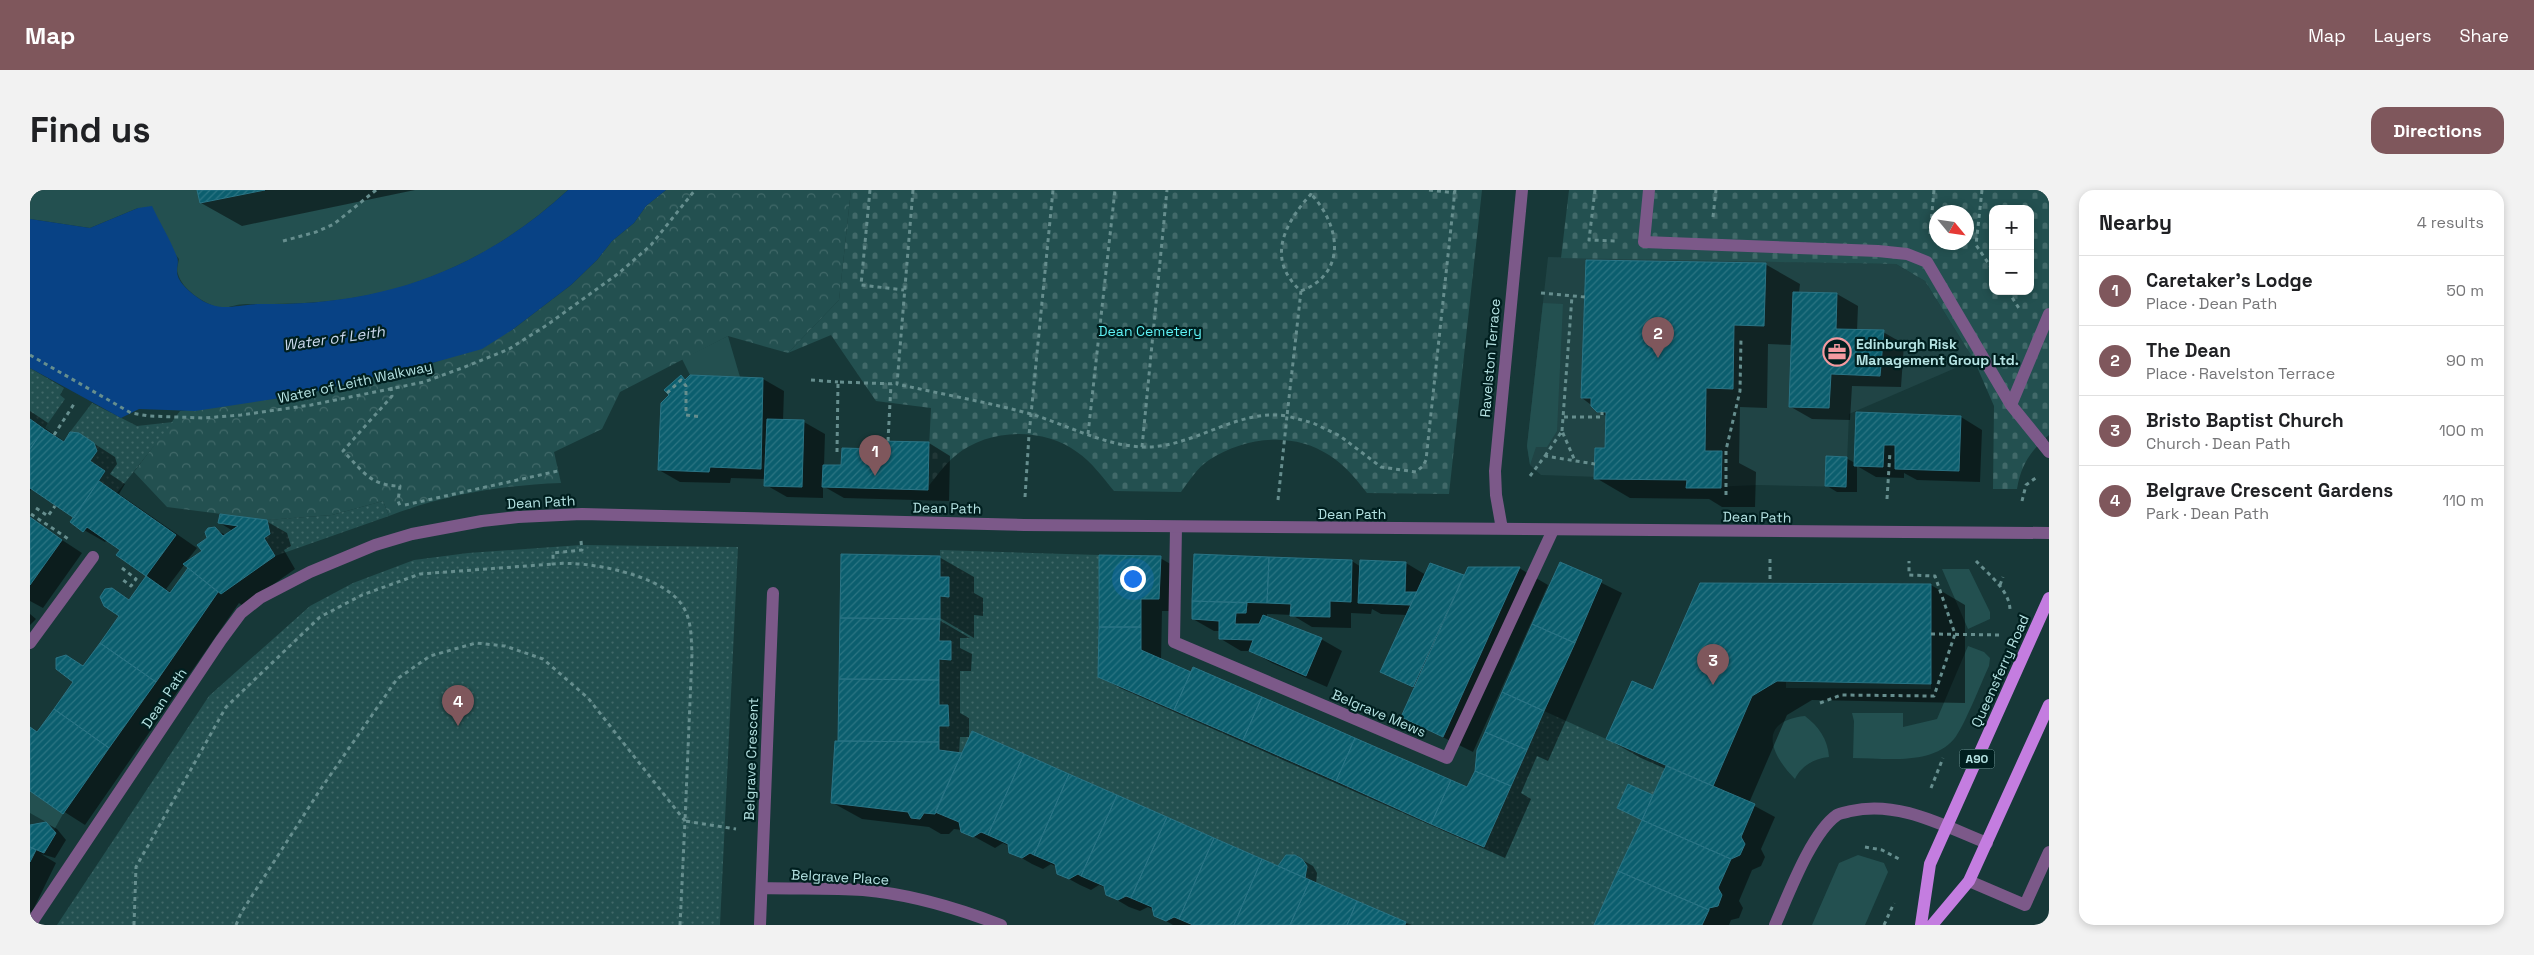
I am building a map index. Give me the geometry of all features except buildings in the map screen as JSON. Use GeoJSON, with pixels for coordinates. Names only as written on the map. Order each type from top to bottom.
{"type":"FeatureCollection","features":[{"type":"Feature","properties":{"kind":"main road","name":"Queensferry Road"},"geometry":{"type":"LineString","coordinates":[[1921,925],[1930,864],[2049,598]]}},
{"type":"Feature","properties":{"kind":"main road"},"geometry":{"type":"LineString","coordinates":[[1932,925],[1969,881],[2049,705]]}},
{"type":"Feature","properties":{"kind":"street","name":"Ravelston Terrace"},"geometry":{"type":"LineString","coordinates":[[1502,529],[1496,495],[1495,471],[1522,190]]}},
{"type":"Feature","properties":{"kind":"street"},"geometry":{"type":"LineString","coordinates":[[1649,190],[1644,242],[1878,251],[1907,254],[1927,262],[2011,405],[2045,447]]}},
{"type":"Feature","properties":{"kind":"street"},"geometry":{"type":"LineString","coordinates":[[2011,405],[2049,314]]}},
{"type":"Feature","properties":{"kind":"street","name":"Dean Path"},"geometry":{"type":"LineString","coordinates":[[30,925],[241,613],[284,583],[375,545],[412,534],[482,521],[582,514],[1176,527],[2049,533]]}},
{"type":"Feature","properties":{"kind":"street","name":"Belgrave Mews"},"geometry":{"type":"LineString","coordinates":[[1176,527],[1174,642],[1447,758],[1553,530]]}},
{"type":"Feature","properties":{"kind":"street"},"geometry":{"type":"LineString","coordinates":[[30,643],[93,557]]}},
{"type":"Feature","properties":{"kind":"street","name":"Belgrave Crescent"},"geometry":{"type":"LineString","coordinates":[[760,925],[763,888],[773,593]]}},
{"type":"Feature","properties":{"kind":"street"},"geometry":{"type":"LineString","coordinates":[[1775,925],[1806,859],[1822,831],[1837,815],[1866,808],[1879,808],[1910,814],[1986,843]]}},
{"type":"Feature","properties":{"kind":"street"},"geometry":{"type":"LineString","coordinates":[[1969,881],[2025,905],[2049,852]]}},
{"type":"Feature","properties":{"kind":"street","name":"Belgrave Place"},"geometry":{"type":"LineString","coordinates":[[763,888],[864,890],[943,905],[1001,925]]}},
{"type":"Feature","properties":{"kind":"path"},"geometry":{"type":"LineString","coordinates":[[283,241],[316,232],[334,224],[376,190]]}},
{"type":"Feature","properties":{"kind":"path","name":"Water of Leith Walkway"},"geometry":{"type":"LineString","coordinates":[[30,355],[131,412],[149,416],[204,418],[241,415],[311,405],[424,382],[509,349],[547,325],[619,273],[651,245],[694,190]]}},
{"type":"Feature","properties":{"kind":"path"},"geometry":{"type":"LineString","coordinates":[[870,190],[861,285],[904,290]]}},
{"type":"Feature","properties":{"kind":"path"},"geometry":{"type":"LineString","coordinates":[[897,384],[913,190]]}},
{"type":"Feature","properties":{"kind":"path"},"geometry":{"type":"LineString","coordinates":[[1025,498],[1031,415],[1053,190]]}},
{"type":"Feature","properties":{"kind":"path"},"geometry":{"type":"LineString","coordinates":[[1088,434],[1115,190]]}},
{"type":"Feature","properties":{"kind":"path"},"geometry":{"type":"LineString","coordinates":[[1142,447],[1167,190]]}},
{"type":"Feature","properties":{"kind":"path"},"geometry":{"type":"LineString","coordinates":[[811,380],[897,384],[1031,415],[1088,434],[1142,447],[1172,444],[1252,416],[1274,414],[1288,416],[1312,423],[1340,436],[1381,467],[1416,472],[1423,466],[1426,460],[1455,192],[1429,190]]}},
{"type":"Feature","properties":{"kind":"path"},"geometry":{"type":"LineString","coordinates":[[1595,190],[1589,240],[1644,242]]}},
{"type":"Feature","properties":{"kind":"path"},"geometry":{"type":"LineString","coordinates":[[1927,262],[1934,190]]}},
{"type":"Feature","properties":{"kind":"path"},"geometry":{"type":"LineString","coordinates":[[1982,190],[1976,245],[1989,264]]}},
{"type":"Feature","properties":{"kind":"path"},"geometry":{"type":"LineString","coordinates":[[1278,501],[1301,291],[1288,277],[1281,247],[1284,232],[1312,192],[1325,210],[1330,222],[1335,236],[1335,253],[1329,268],[1320,280],[1301,291]]}},
{"type":"Feature","properties":{"kind":"path"},"geometry":{"type":"LineString","coordinates":[[1543,294],[1585,297]]}},
{"type":"Feature","properties":{"kind":"path"},"geometry":{"type":"LineString","coordinates":[[1530,476],[1562,431],[1572,296]]}},
{"type":"Feature","properties":{"kind":"path"},"geometry":{"type":"LineString","coordinates":[[1726,495],[1726,450],[1740,391],[1741,338]]}},
{"type":"Feature","properties":{"kind":"path"},"geometry":{"type":"LineString","coordinates":[[667,393],[681,380],[686,386],[686,415],[702,417]]}},
{"type":"Feature","properties":{"kind":"path"},"geometry":{"type":"LineString","coordinates":[[837,452],[838,382]]}},
{"type":"Feature","properties":{"kind":"path"},"geometry":{"type":"LineString","coordinates":[[888,441],[891,384]]}},
{"type":"Feature","properties":{"kind":"path"},"geometry":{"type":"LineString","coordinates":[[391,388],[392,396],[344,451],[373,482],[386,486],[400,486],[398,501]]}},
{"type":"Feature","properties":{"kind":"path"},"geometry":{"type":"LineString","coordinates":[[54,435],[74,404]]}},
{"type":"Feature","properties":{"kind":"path"},"geometry":{"type":"LineString","coordinates":[[1564,417],[1602,417],[1602,412]]}},
{"type":"Feature","properties":{"kind":"path"},"geometry":{"type":"LineString","coordinates":[[1562,431],[1575,462]]}},
{"type":"Feature","properties":{"kind":"path"},"geometry":{"type":"LineString","coordinates":[[1888,498],[1890,452]]}},
{"type":"Feature","properties":{"kind":"path"},"geometry":{"type":"LineString","coordinates":[[1545,456],[1595,464]]}},
{"type":"Feature","properties":{"kind":"path"},"geometry":{"type":"LineString","coordinates":[[400,506],[558,471]]}},
{"type":"Feature","properties":{"kind":"path"},"geometry":{"type":"LineString","coordinates":[[2022,500],[2026,485],[2044,473]]}},
{"type":"Feature","properties":{"kind":"path"},"geometry":{"type":"LineString","coordinates":[[36,508],[48,516],[55,506]]}},
{"type":"Feature","properties":{"kind":"path"},"geometry":{"type":"LineString","coordinates":[[31,514],[62,535]]}},
{"type":"Feature","properties":{"kind":"path"},"geometry":{"type":"LineString","coordinates":[[553,564],[553,553],[582,550],[582,541]]}},
{"type":"Feature","properties":{"kind":"path"},"geometry":{"type":"LineString","coordinates":[[1820,703],[1841,695],[1934,696],[1955,634],[1935,576],[1909,575],[1908,559],[1918,559]]}},
{"type":"Feature","properties":{"kind":"path"},"geometry":{"type":"LineString","coordinates":[[1974,560],[2000,586],[2010,606],[2010,616]]}},
{"type":"Feature","properties":{"kind":"path"},"geometry":{"type":"LineString","coordinates":[[134,925],[136,867],[226,707],[320,617],[362,595],[420,574],[586,563],[641,578],[666,588],[683,606],[690,628],[692,654],[680,925]]}},
{"type":"Feature","properties":{"kind":"path"},"geometry":{"type":"LineString","coordinates":[[122,568],[136,579],[131,586],[123,580]]}},
{"type":"Feature","properties":{"kind":"path"},"geometry":{"type":"LineString","coordinates":[[2000,586],[2003,577]]}},
{"type":"Feature","properties":{"kind":"path"},"geometry":{"type":"LineString","coordinates":[[1930,634],[1987,635]]}},
{"type":"Feature","properties":{"kind":"path"},"geometry":{"type":"LineString","coordinates":[[236,925],[240,913],[320,790],[397,679],[430,656],[476,643],[505,646],[543,659],[588,698],[685,821],[764,833]]}},
{"type":"Feature","properties":{"kind":"path"},"geometry":{"type":"LineString","coordinates":[[1865,847],[1882,850],[1901,860],[1904,864]]}},
{"type":"Feature","properties":{"kind":"path"},"geometry":{"type":"LineString","coordinates":[[1884,925],[1898,894]]}},
{"type":"Feature","properties":{"kind":"shaded area"},"geometry":{"type":"Polygon","coordinates":[[[1548,257],[1896,264],[1925,281],[1974,360],[1849,414],[1846,487],[1758,485],[1686,488],[1686,480],[1541,475],[1530,465],[1527,446],[1548,257]]]}},
{"type":"Feature","properties":{"kind":"green space"},"geometry":{"type":"Polygon","coordinates":[[[30,190],[197,190],[201,203],[265,190],[568,190],[503,241],[448,270],[406,286],[361,297],[338,300],[293,304],[242,304],[217,307],[200,299],[188,290],[180,280],[177,272],[179,259],[138,208],[90,228],[30,219],[30,190]]]}},
{"type":"Feature","properties":{"kind":"green space"},"geometry":{"type":"Polygon","coordinates":[[[666,190],[851,190],[839,300],[788,353],[728,336],[620,392],[602,429],[554,452],[561,483],[473,492],[430,502],[389,516],[383,501],[332,515],[267,520],[167,507],[134,472],[180,411],[306,394],[372,377],[407,374],[512,330],[571,285],[597,260],[612,241],[634,223],[646,206],[666,190]]]}},
{"type":"Feature","properties":{"kind":"green space","name":"Dean Cemetery"},"geometry":{"type":"Polygon","coordinates":[[[851,190],[1482,190],[1449,494],[1367,493],[1345,468],[1329,455],[1315,447],[1300,442],[1284,440],[1253,442],[1223,452],[1201,467],[1181,492],[1114,491],[1088,460],[1077,452],[1048,438],[1016,434],[983,440],[968,447],[947,463],[927,488],[931,408],[876,401],[831,335],[788,353],[839,300],[851,190]]]}},
{"type":"Feature","properties":{"kind":"green space"},"geometry":{"type":"Polygon","coordinates":[[[1569,190],[2049,190],[2049,435],[2027,459],[2017,489],[1993,489],[1994,406],[1974,360],[1925,281],[1896,264],[1561,258],[1569,190]]]}},
{"type":"Feature","properties":{"kind":"green space"},"geometry":{"type":"Polygon","coordinates":[[[1543,303],[1563,304],[1557,431],[1547,447],[1536,447],[1530,465],[1527,446],[1543,303]]]}},
{"type":"Feature","properties":{"kind":"green space"},"geometry":{"type":"Polygon","coordinates":[[[728,336],[740,377],[690,375],[682,359],[728,336]]]}},
{"type":"Feature","properties":{"kind":"green space"},"geometry":{"type":"Polygon","coordinates":[[[30,368],[64,388],[60,395],[65,399],[44,429],[30,419],[30,368]]]}},
{"type":"Feature","properties":{"kind":"green space"},"geometry":{"type":"Polygon","coordinates":[[[92,403],[137,426],[173,422],[116,494],[99,481],[105,471],[90,461],[94,443],[79,433],[70,432],[92,403]]]}},
{"type":"Feature","properties":{"kind":"green space"},"geometry":{"type":"Polygon","coordinates":[[[383,501],[389,516],[275,556],[264,538],[270,534],[267,520],[332,515],[383,501]]]}},
{"type":"Feature","properties":{"kind":"green space"},"geometry":{"type":"Polygon","coordinates":[[[581,545],[738,547],[720,925],[57,925],[209,696],[310,606],[353,583],[414,560],[468,553],[581,545]]]}},
{"type":"Feature","properties":{"kind":"green space"},"geometry":{"type":"Polygon","coordinates":[[[940,550],[1099,555],[1098,677],[1484,847],[1544,711],[1666,766],[1653,795],[1617,808],[1642,820],[1594,925],[1412,925],[1305,878],[1307,866],[1297,855],[1286,856],[1278,866],[972,731],[962,753],[939,750],[939,726],[949,725],[948,705],[939,705],[939,659],[951,660],[951,642],[939,641],[940,596],[949,596],[949,577],[940,577],[940,550]]]}},
{"type":"Feature","properties":{"kind":"green space"},"geometry":{"type":"Polygon","coordinates":[[[1942,569],[1969,569],[1990,612],[1990,619],[1968,629],[1942,569]]]}},
{"type":"Feature","properties":{"kind":"green space"},"geometry":{"type":"Polygon","coordinates":[[[1968,646],[1984,652],[1990,658],[1989,666],[1954,739],[1944,748],[1920,757],[1906,759],[1853,758],[1854,721],[1852,713],[1903,713],[1903,727],[1937,719],[1968,646]]]}},
{"type":"Feature","properties":{"kind":"green space"},"geometry":{"type":"Polygon","coordinates":[[[1786,682],[1931,684],[1931,689],[1786,688],[1786,682]]]}},
{"type":"Feature","properties":{"kind":"green space"},"geometry":{"type":"Polygon","coordinates":[[[1805,716],[1822,734],[1827,744],[1829,757],[1809,764],[1801,770],[1795,779],[1779,759],[1773,740],[1774,732],[1780,724],[1790,719],[1805,716]]]}},
{"type":"Feature","properties":{"kind":"green space"},"geometry":{"type":"Polygon","coordinates":[[[30,791],[63,814],[54,830],[46,822],[30,813],[30,791]]]}},
{"type":"Feature","properties":{"kind":"green space"},"geometry":{"type":"Polygon","coordinates":[[[1858,855],[1884,863],[1888,872],[1865,925],[1812,925],[1839,863],[1858,855]]]}},
{"type":"Feature","properties":{"kind":"water","name":"Water of Leith"},"geometry":{"type":"Polygon","coordinates":[[[568,190],[666,190],[646,206],[634,223],[612,241],[597,260],[571,285],[512,330],[482,349],[432,363],[407,374],[372,377],[306,394],[195,411],[139,409],[121,418],[30,368],[30,219],[90,228],[138,208],[152,206],[177,257],[177,275],[188,290],[203,301],[219,307],[306,303],[348,298],[388,290],[427,278],[464,262],[500,242],[534,218],[568,190]]]}},
{"type":"Feature","properties":{"kind":"place","name":"Edinburgh Risk Management Group Ltd."},"geometry":{"type":"Point","coordinates":[1837,352]}},
{"type":"Feature","properties":{"kind":"place","name":"The Dean"},"geometry":{"type":"Point","coordinates":[1658,358]}},
{"type":"Feature","properties":{"kind":"place","name":"Caretaker's Lodge"},"geometry":{"type":"Point","coordinates":[875,476]}},
{"type":"Feature","properties":{"kind":"place","name":"Bristo Baptist Church"},"geometry":{"type":"Point","coordinates":[1713,685]}},
{"type":"Feature","properties":{"kind":"place","name":"Belgrave Crescent Gardens"},"geometry":{"type":"Point","coordinates":[458,726]}}]}
